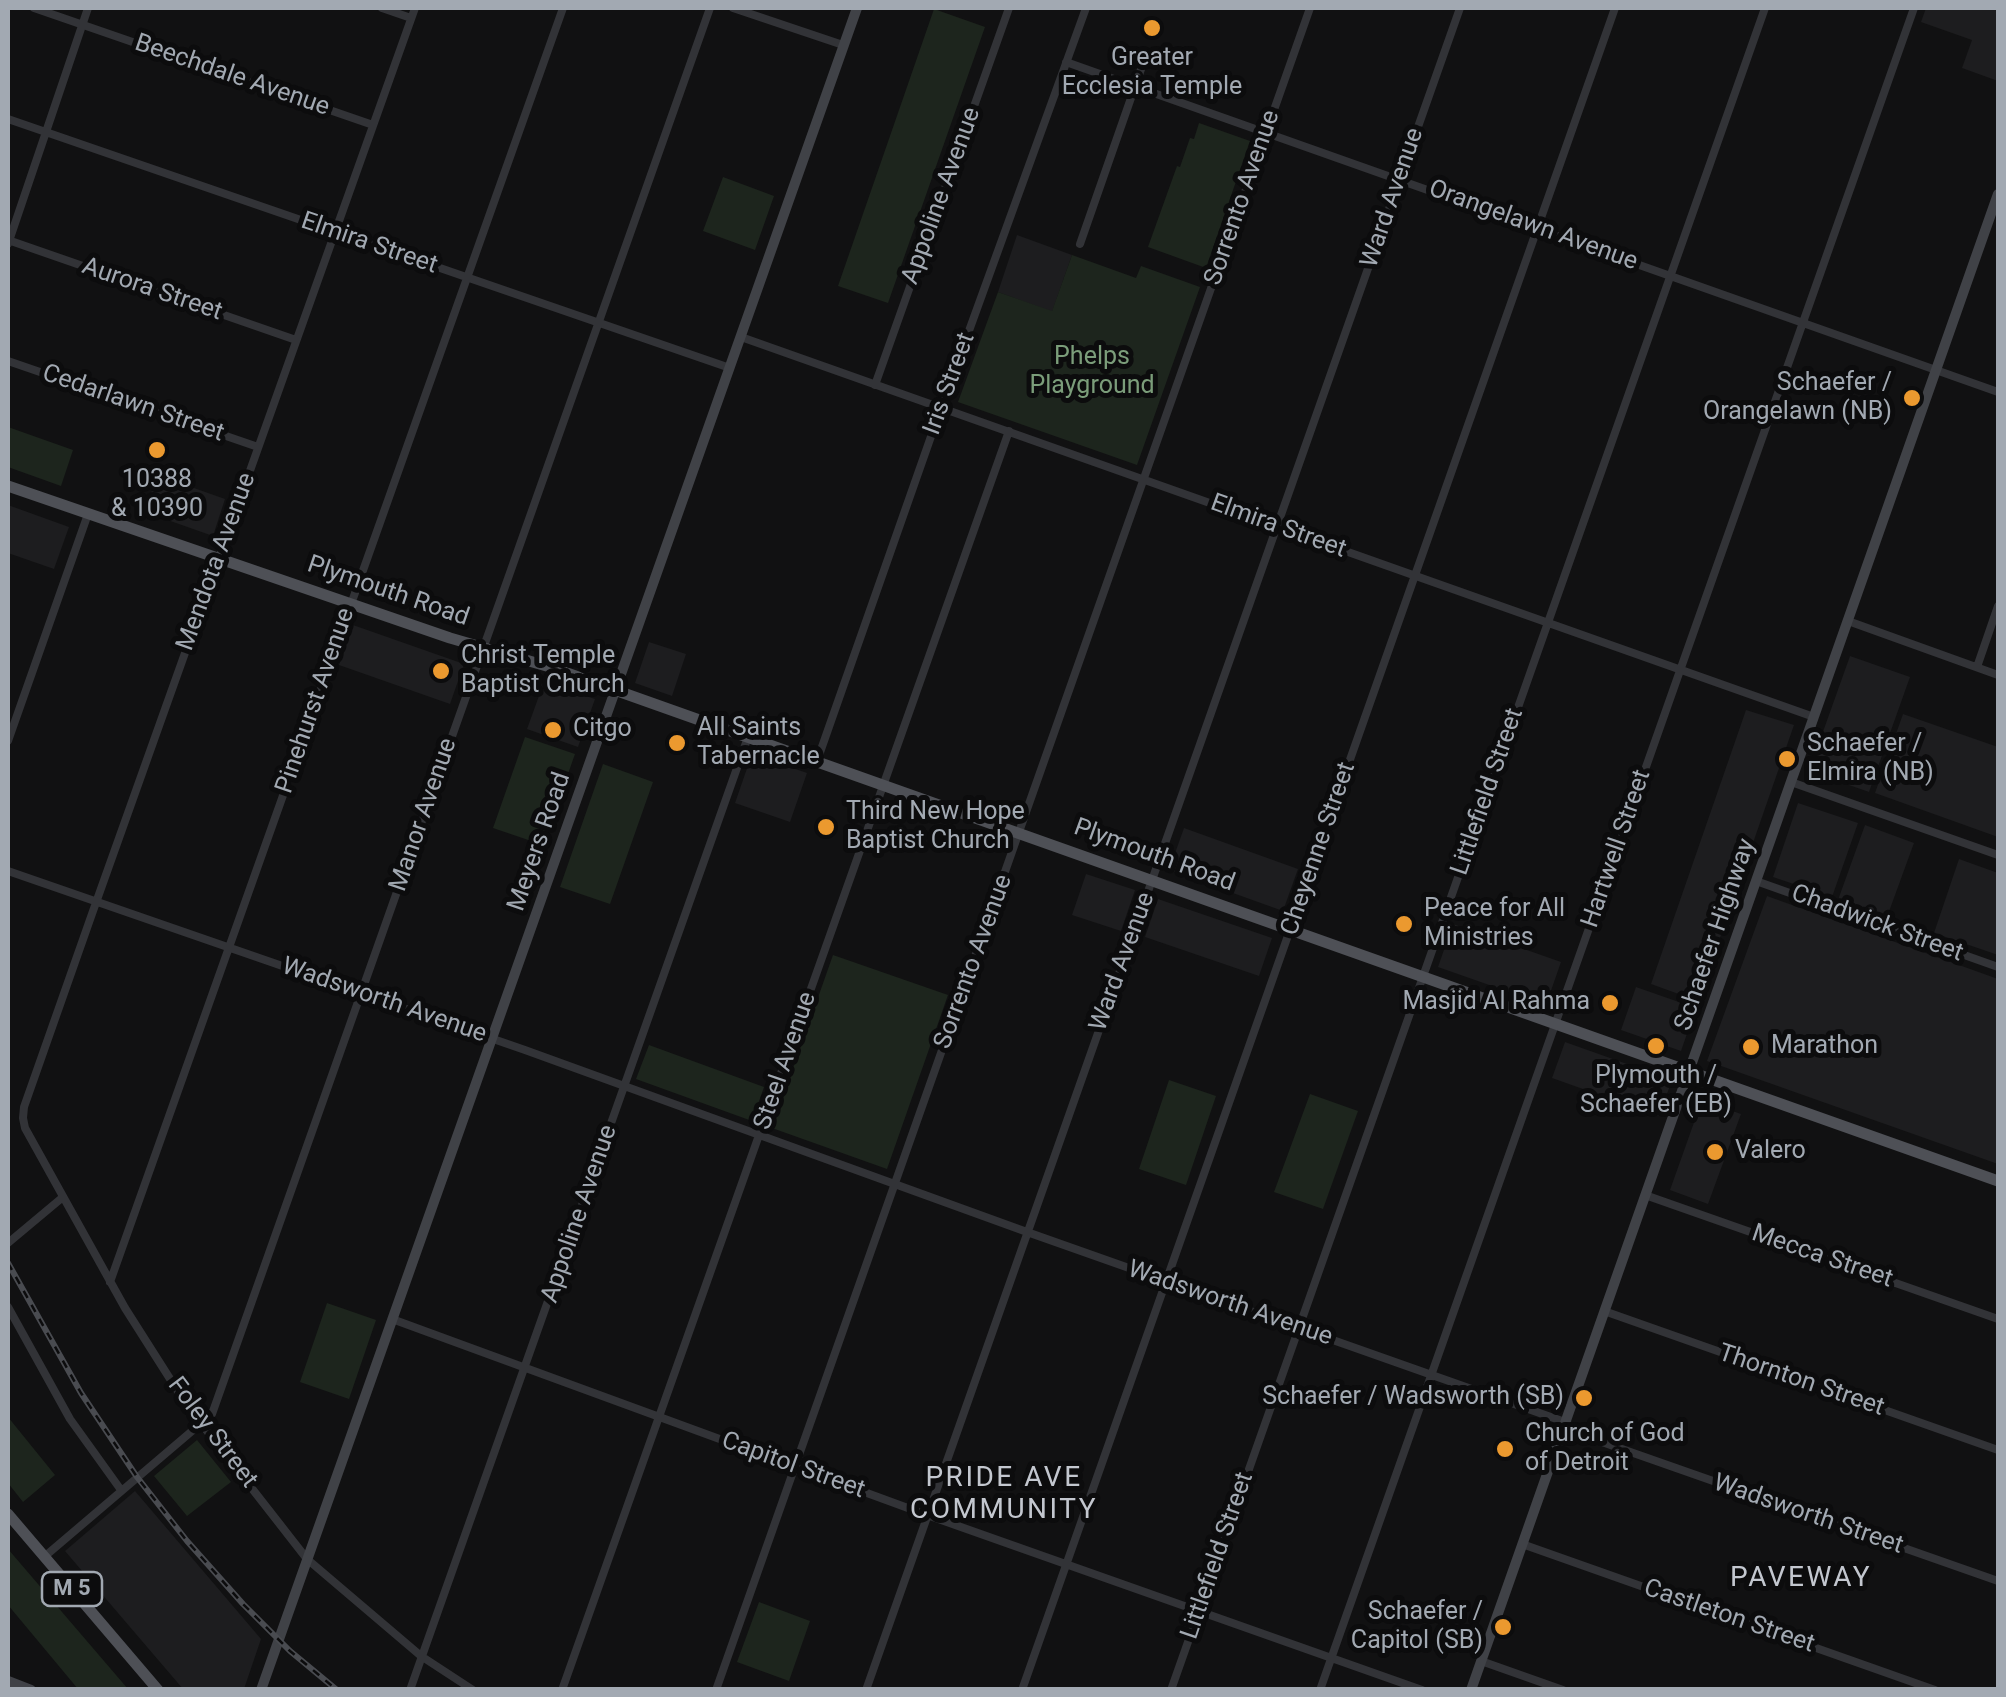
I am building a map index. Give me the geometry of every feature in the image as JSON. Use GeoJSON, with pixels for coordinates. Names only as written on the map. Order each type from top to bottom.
{"type":"FeatureCollection","features":[{"type":"Feature","properties":{"kind":"main road","name":"Plymouth Road"},"geometry":{"type":"LineString","coordinates":[[8,486],[350,604],[550,667],[1998,1181]]}},
{"type":"Feature","properties":{"kind":"main road","name":"M 5"},"geometry":{"type":"LineString","coordinates":[[8,1514],[158,1690]]}},
{"type":"Feature","properties":{"kind":"street","name":"Beechdale Avenue"},"geometry":{"type":"LineString","coordinates":[[34,8],[373,125]]}},
{"type":"Feature","properties":{"kind":"street"},"geometry":{"type":"LineString","coordinates":[[8,241],[88,8]]}},
{"type":"Feature","properties":{"kind":"street"},"geometry":{"type":"LineString","coordinates":[[382,8],[412,18]]}},
{"type":"Feature","properties":{"kind":"street","name":"Mendota Avenue"},"geometry":{"type":"LineString","coordinates":[[23,1118],[415,8]]}},
{"type":"Feature","properties":{"kind":"street","name":"Pinehurst Avenue"},"geometry":{"type":"LineString","coordinates":[[110,1282],[562,8]]}},
{"type":"Feature","properties":{"kind":"street","name":"Manor Avenue"},"geometry":{"type":"LineString","coordinates":[[44,1558],[212,1414],[710,8]]}},
{"type":"Feature","properties":{"kind":"street"},"geometry":{"type":"LineString","coordinates":[[733,8],[843,46]]}},
{"type":"Feature","properties":{"kind":"street","name":"Meyers Road"},"geometry":{"type":"LineString","coordinates":[[261,1690],[857,8]]}},
{"type":"Feature","properties":{"kind":"street","name":"Appoline Avenue"},"geometry":{"type":"LineString","coordinates":[[875,385],[1010,8]]}},
{"type":"Feature","properties":{"kind":"street","name":"Iris Street"},"geometry":{"type":"LineString","coordinates":[[817,761],[1086,8]]}},
{"type":"Feature","properties":{"kind":"street","name":"Sorrento Avenue"},"geometry":{"type":"LineString","coordinates":[[716,1690],[1310,8]]}},
{"type":"Feature","properties":{"kind":"street","name":"Ward Avenue"},"geometry":{"type":"LineString","coordinates":[[866,1690],[1460,8]]}},
{"type":"Feature","properties":{"kind":"street","name":"Cheyenne Street"},"geometry":{"type":"LineString","coordinates":[[1022,1690],[1615,8]]}},
{"type":"Feature","properties":{"kind":"street","name":"Littlefield Street"},"geometry":{"type":"LineString","coordinates":[[1171,1690],[1765,8]]}},
{"type":"Feature","properties":{"kind":"street","name":"Hartwell Street"},"geometry":{"type":"LineString","coordinates":[[1320,1690],[1914,8]]}},
{"type":"Feature","properties":{"kind":"street"},"geometry":{"type":"LineString","coordinates":[[1080,244],[1146,55]]}},
{"type":"Feature","properties":{"kind":"street","name":"Orangelawn Avenue"},"geometry":{"type":"LineString","coordinates":[[1066,62],[1998,392]]}},
{"type":"Feature","properties":{"kind":"street","name":"Elmira Street"},"geometry":{"type":"LineString","coordinates":[[8,119],[730,368]]}},
{"type":"Feature","properties":{"kind":"street","name":"Schaefer Highway"},"geometry":{"type":"LineString","coordinates":[[1471,1690],[1998,194]]}},
{"type":"Feature","properties":{"kind":"street","name":"Aurora Street"},"geometry":{"type":"LineString","coordinates":[[8,241],[296,340]]}},
{"type":"Feature","properties":{"kind":"street","name":"Elmira Street"},"geometry":{"type":"LineString","coordinates":[[741,337],[1814,718]]}},
{"type":"Feature","properties":{"kind":"street","name":"Cedarlawn Street"},"geometry":{"type":"LineString","coordinates":[[8,361],[258,447]]}},
{"type":"Feature","properties":{"kind":"street","name":"Steel Avenue"},"geometry":{"type":"LineString","coordinates":[[562,1690],[1009,432]]}},
{"type":"Feature","properties":{"kind":"street"},"geometry":{"type":"LineString","coordinates":[[8,741],[88,514]]}},
{"type":"Feature","properties":{"kind":"street"},"geometry":{"type":"LineString","coordinates":[[1977,668],[1998,606]]}},
{"type":"Feature","properties":{"kind":"street"},"geometry":{"type":"LineString","coordinates":[[1848,622],[1998,675]]}},
{"type":"Feature","properties":{"kind":"street","name":"Appoline Avenue"},"geometry":{"type":"LineString","coordinates":[[410,1690],[748,737]]}},
{"type":"Feature","properties":{"kind":"street"},"geometry":{"type":"LineString","coordinates":[[1791,782],[1998,855]]}},
{"type":"Feature","properties":{"kind":"street","name":"Wadsworth Avenue"},"geometry":{"type":"LineString","coordinates":[[8,871],[760,1135]]}},
{"type":"Feature","properties":{"kind":"street","name":"Chadwick Street"},"geometry":{"type":"LineString","coordinates":[[1756,881],[1998,967]]}},
{"type":"Feature","properties":{"kind":"street","name":"Foley Street"},"geometry":{"type":"LineString","coordinates":[[23,1118],[110,1282],[186,1404],[307,1559],[421,1656],[473,1690]]}},
{"type":"Feature","properties":{"kind":"street"},"geometry":{"type":"LineString","coordinates":[[760,1135],[895,1184]]}},
{"type":"Feature","properties":{"kind":"street","name":"Wadsworth Avenue"},"geometry":{"type":"LineString","coordinates":[[895,1184],[1565,1422]]}},
{"type":"Feature","properties":{"kind":"street","name":"Mecca Street"},"geometry":{"type":"LineString","coordinates":[[1646,1195],[1998,1319]]}},
{"type":"Feature","properties":{"kind":"street"},"geometry":{"type":"LineString","coordinates":[[8,1243],[63,1198]]}},
{"type":"Feature","properties":{"kind":"street"},"geometry":{"type":"LineString","coordinates":[[8,1307],[70,1420],[121,1490]]}},
{"type":"Feature","properties":{"kind":"street","name":"Thornton Street"},"geometry":{"type":"LineString","coordinates":[[1604,1311],[1998,1450]]}},
{"type":"Feature","properties":{"kind":"street","name":"Capitol Street"},"geometry":{"type":"LineString","coordinates":[[392,1319],[927,1515],[1422,1690]]}},
{"type":"Feature","properties":{"kind":"street","name":"Wadsworth Street"},"geometry":{"type":"LineString","coordinates":[[1565,1422],[1582,1435],[1998,1581]]}},
{"type":"Feature","properties":{"kind":"street","name":"Castleton Street"},"geometry":{"type":"LineString","coordinates":[[1522,1544],[1935,1690]]}},
{"type":"Feature","properties":{"kind":"street"},"geometry":{"type":"LineString","coordinates":[[1481,1660],[1564,1690]]}},
{"type":"Feature","properties":{"kind":"street"},"geometry":{"type":"LineString","coordinates":[[8,1681],[31,1690]]}},
{"type":"Feature","properties":{"kind":"shaded area"},"geometry":{"type":"Polygon","coordinates":[[[1926,8],[1998,8],[1998,81],[1962,68],[1972,40],[1921,22],[1926,8]]]}},
{"type":"Feature","properties":{"kind":"shaded area"},"geometry":{"type":"Polygon","coordinates":[[[1017,235],[1072,255],[1052,312],[998,292],[1017,235]]]}},
{"type":"Feature","properties":{"kind":"shaded area"},"geometry":{"type":"Polygon","coordinates":[[[157,475],[225,499],[213,536],[145,512],[157,475]]]}},
{"type":"Feature","properties":{"kind":"shaded area"},"geometry":{"type":"Polygon","coordinates":[[[8,505],[69,527],[54,569],[8,553],[8,505]]]}},
{"type":"Feature","properties":{"kind":"shaded area"},"geometry":{"type":"Polygon","coordinates":[[[353,625],[464,664],[450,704],[339,665],[353,625]]]}},
{"type":"Feature","properties":{"kind":"shaded area"},"geometry":{"type":"Polygon","coordinates":[[[649,642],[686,654],[672,696],[635,683],[649,642]]]}},
{"type":"Feature","properties":{"kind":"shaded area"},"geometry":{"type":"Polygon","coordinates":[[[1850,656],[1910,677],[1869,792],[1809,771],[1850,656]]]}},
{"type":"Feature","properties":{"kind":"shaded area"},"geometry":{"type":"Polygon","coordinates":[[[544,682],[595,699],[578,747],[527,729],[544,682]]]}},
{"type":"Feature","properties":{"kind":"shaded area"},"geometry":{"type":"Polygon","coordinates":[[[1746,710],[1794,725],[1698,1001],[1651,984],[1746,710]]]}},
{"type":"Feature","properties":{"kind":"shaded area"},"geometry":{"type":"Polygon","coordinates":[[[1903,714],[1998,747],[1998,837],[1875,793],[1903,714]]]}},
{"type":"Feature","properties":{"kind":"shaded area"},"geometry":{"type":"Polygon","coordinates":[[[752,754],[807,773],[790,822],[735,803],[752,754]]]}},
{"type":"Feature","properties":{"kind":"shaded area"},"geometry":{"type":"Polygon","coordinates":[[[1798,803],[1858,823],[1832,897],[1773,877],[1798,803]]]}},
{"type":"Feature","properties":{"kind":"shaded area"},"geometry":{"type":"Polygon","coordinates":[[[1865,825],[1914,843],[1887,917],[1838,900],[1865,825]]]}},
{"type":"Feature","properties":{"kind":"shaded area"},"geometry":{"type":"Polygon","coordinates":[[[1184,828],[1298,869],[1283,911],[1169,870],[1184,828]]]}},
{"type":"Feature","properties":{"kind":"shaded area"},"geometry":{"type":"Polygon","coordinates":[[[1959,859],[1998,873],[1998,955],[1934,933],[1959,859]]]}},
{"type":"Feature","properties":{"kind":"shaded area"},"geometry":{"type":"Polygon","coordinates":[[[1086,874],[1135,890],[1121,931],[1072,915],[1086,874]]]}},
{"type":"Feature","properties":{"kind":"shaded area"},"geometry":{"type":"Polygon","coordinates":[[[1767,896],[1998,979],[1998,1164],[1707,1061],[1767,896]]]}},
{"type":"Feature","properties":{"kind":"shaded area"},"geometry":{"type":"Polygon","coordinates":[[[1158,899],[1272,938],[1259,976],[1145,937],[1158,899]]]}},
{"type":"Feature","properties":{"kind":"shaded area"},"geometry":{"type":"Polygon","coordinates":[[[1453,924],[1561,962],[1546,1005],[1438,967],[1453,924]]]}},
{"type":"Feature","properties":{"kind":"shaded area"},"geometry":{"type":"Polygon","coordinates":[[[1636,987],[1696,1008],[1681,1051],[1621,1030],[1636,987]]]}},
{"type":"Feature","properties":{"kind":"shaded area"},"geometry":{"type":"Polygon","coordinates":[[[1565,1042],[1672,1080],[1659,1116],[1552,1078],[1565,1042]]]}},
{"type":"Feature","properties":{"kind":"shaded area"},"geometry":{"type":"Polygon","coordinates":[[[1702,1100],[1741,1114],[1708,1204],[1670,1190],[1702,1100]]]}},
{"type":"Feature","properties":{"kind":"shaded area"},"geometry":{"type":"Polygon","coordinates":[[[135,1491],[261,1639],[244,1689],[183,1689],[65,1551],[135,1491]]]}},
{"type":"Feature","properties":{"kind":"green space"},"geometry":{"type":"Polygon","coordinates":[[[934,9],[985,27],[888,303],[838,286],[934,9]]]}},
{"type":"Feature","properties":{"kind":"green space"},"geometry":{"type":"Polygon","coordinates":[[[1199,123],[1250,141],[1206,268],[1148,247],[1177,166],[1180,167],[1199,123]]]}},
{"type":"Feature","properties":{"kind":"green space"},"geometry":{"type":"Polygon","coordinates":[[[723,177],[774,196],[755,250],[703,231],[723,177]]]}},
{"type":"Feature","properties":{"kind":"green space","name":"Phelps Playground"},"geometry":{"type":"Polygon","coordinates":[[[1072,255],[1136,278],[1141,266],[1200,287],[1137,465],[958,402],[998,292],[1052,311],[1072,255]]]}},
{"type":"Feature","properties":{"kind":"green space"},"geometry":{"type":"Polygon","coordinates":[[[8,427],[73,450],[61,486],[8,467],[8,427]]]}},
{"type":"Feature","properties":{"kind":"green space"},"geometry":{"type":"Polygon","coordinates":[[[525,737],[575,754],[543,845],[493,828],[525,737]]]}},
{"type":"Feature","properties":{"kind":"green space"},"geometry":{"type":"Polygon","coordinates":[[[603,764],[653,782],[610,904],[560,887],[603,764]]]}},
{"type":"Feature","properties":{"kind":"green space"},"geometry":{"type":"Polygon","coordinates":[[[833,955],[948,995],[887,1169],[772,1128],[833,955]]]}},
{"type":"Feature","properties":{"kind":"green space"},"geometry":{"type":"Polygon","coordinates":[[[649,1045],[764,1087],[752,1121],[636,1079],[649,1045]]]}},
{"type":"Feature","properties":{"kind":"green space"},"geometry":{"type":"Polygon","coordinates":[[[1169,1080],[1216,1096],[1186,1185],[1139,1169],[1169,1080]]]}},
{"type":"Feature","properties":{"kind":"green space"},"geometry":{"type":"Polygon","coordinates":[[[1310,1094],[1358,1111],[1323,1209],[1274,1192],[1310,1094]]]}},
{"type":"Feature","properties":{"kind":"green space"},"geometry":{"type":"Polygon","coordinates":[[[327,1303],[376,1320],[349,1399],[300,1382],[327,1303]]]}},
{"type":"Feature","properties":{"kind":"green space"},"geometry":{"type":"Polygon","coordinates":[[[8,1417],[55,1475],[23,1502],[8,1483],[8,1417]]]}},
{"type":"Feature","properties":{"kind":"green space"},"geometry":{"type":"Polygon","coordinates":[[[197,1440],[231,1482],[187,1516],[154,1476],[197,1440]]]}},
{"type":"Feature","properties":{"kind":"green space"},"geometry":{"type":"Polygon","coordinates":[[[8,1549],[128,1689],[78,1689],[8,1605],[8,1549]]]}},
{"type":"Feature","properties":{"kind":"green space"},"geometry":{"type":"Polygon","coordinates":[[[759,1602],[810,1621],[789,1681],[737,1662],[759,1602]]]}},
{"type":"Feature","properties":{"kind":"railway"},"geometry":{"type":"LineString","coordinates":[[8,1263],[81,1393],[137,1477],[243,1604],[337,1690]]}},
{"type":"Feature","properties":{"kind":"place","name":"Greater Ecclesia Temple"},"geometry":{"type":"Point","coordinates":[1152,28]}},
{"type":"Feature","properties":{"kind":"place","name":"Schaefer / Orangelawn (NB)"},"geometry":{"type":"Point","coordinates":[1912,398]}},
{"type":"Feature","properties":{"kind":"place","name":"10388 & 10390"},"geometry":{"type":"Point","coordinates":[157,450]}},
{"type":"Feature","properties":{"kind":"place","name":"Christ Temple Baptist Church"},"geometry":{"type":"Point","coordinates":[441,671]}},
{"type":"Feature","properties":{"kind":"place","name":"Citgo"},"geometry":{"type":"Point","coordinates":[553,730]}},
{"type":"Feature","properties":{"kind":"place","name":"All Saints Tabernacle"},"geometry":{"type":"Point","coordinates":[677,743]}},
{"type":"Feature","properties":{"kind":"place","name":"Schaefer / Elmira (NB)"},"geometry":{"type":"Point","coordinates":[1787,759]}},
{"type":"Feature","properties":{"kind":"place","name":"Third New Hope Baptist Church"},"geometry":{"type":"Point","coordinates":[826,827]}},
{"type":"Feature","properties":{"kind":"place","name":"Peace for All Ministries"},"geometry":{"type":"Point","coordinates":[1404,924]}},
{"type":"Feature","properties":{"kind":"place","name":"Masjid Al Rahma"},"geometry":{"type":"Point","coordinates":[1610,1003]}},
{"type":"Feature","properties":{"kind":"place","name":"Plymouth / Schaefer (EB)"},"geometry":{"type":"Point","coordinates":[1656,1046]}},
{"type":"Feature","properties":{"kind":"place","name":"Marathon"},"geometry":{"type":"Point","coordinates":[1751,1047]}},
{"type":"Feature","properties":{"kind":"place","name":"Valero"},"geometry":{"type":"Point","coordinates":[1715,1152]}},
{"type":"Feature","properties":{"kind":"place","name":"Schaefer / Wadsworth (SB)"},"geometry":{"type":"Point","coordinates":[1584,1398]}},
{"type":"Feature","properties":{"kind":"place","name":"Church of God of Detroit"},"geometry":{"type":"Point","coordinates":[1505,1449]}},
{"type":"Feature","properties":{"kind":"place","name":"Schaefer / Capitol (SB)"},"geometry":{"type":"Point","coordinates":[1503,1627]}},
{"type":"Feature","properties":{"kind":"district","name":"PRIDE AVE COMMUNITY"},"geometry":{"type":"Point","coordinates":[1004,1495]}},
{"type":"Feature","properties":{"kind":"district","name":"PAVEWAY"},"geometry":{"type":"Point","coordinates":[1801,1579]}}]}
